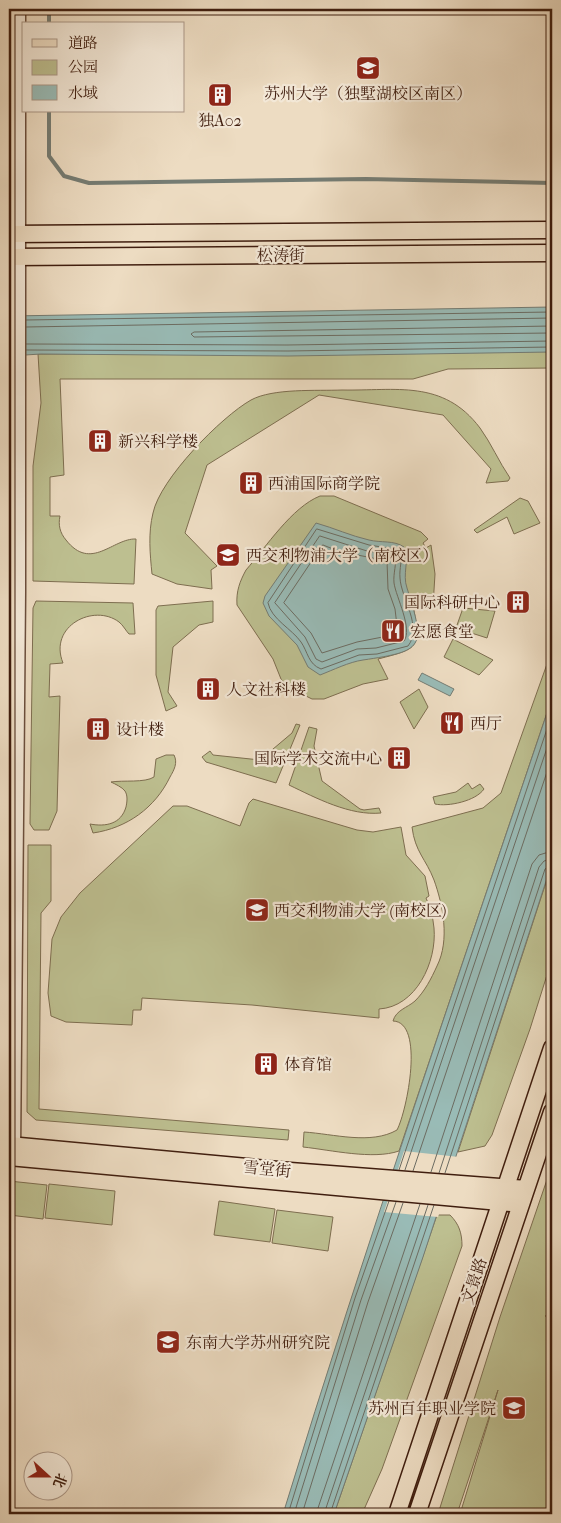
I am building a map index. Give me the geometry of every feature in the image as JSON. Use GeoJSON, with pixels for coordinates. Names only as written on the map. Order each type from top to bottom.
{"type":"FeatureCollection","features":[{"type":"Feature","properties":{"kind":"main road","name":"松涛街"},"geometry":{"type":"LineString","coordinates":[[14,234],[552,230]]}},
{"type":"Feature","properties":{"kind":"main road","name":"松涛街"},"geometry":{"type":"LineString","coordinates":[[14,257],[552,253]]}},
{"type":"Feature","properties":{"kind":"main road","name":"文景路"},"geometry":{"type":"LineString","coordinates":[[397,1514],[552,1048]]}},
{"type":"Feature","properties":{"kind":"main road","name":"文景路"},"geometry":{"type":"LineString","coordinates":[[418,1514],[552,1112]]}},
{"type":"Feature","properties":{"kind":"main road","name":"雪堂街"},"geometry":{"type":"LineString","coordinates":[[12,1151],[384,1186],[524,1197]]}},
{"type":"Feature","properties":{"kind":"street"},"geometry":{"type":"LineString","coordinates":[[12,1151],[14,593],[20,362],[20,311],[14,257],[14,234],[19,9]]}},
{"type":"Feature","properties":{"kind":"green space"},"geometry":{"type":"Polygon","coordinates":[[[552,351],[552,368],[448,369],[413,379],[60,379],[64,475],[50,477],[50,516],[60,516],[59,526],[64,537],[75,549],[84,553],[102,551],[127,540],[136,539],[134,584],[33,581],[33,466],[41,403],[38,354],[552,351]]]}},
{"type":"Feature","properties":{"kind":"green space"},"geometry":{"type":"Polygon","coordinates":[[[400,390],[434,395],[466,412],[488,440],[510,478],[508,481],[486,483],[491,469],[443,415],[319,395],[207,465],[185,533],[217,566],[211,570],[212,589],[177,584],[152,574],[150,528],[158,499],[167,483],[193,450],[238,408],[260,396],[283,392],[400,390]]]}},
{"type":"Feature","properties":{"kind":"green space"},"geometry":{"type":"Polygon","coordinates":[[[320,496],[334,496],[421,532],[428,539],[423,543],[426,548],[431,545],[435,574],[433,606],[413,604],[417,630],[414,644],[403,652],[378,659],[388,679],[363,684],[324,699],[312,699],[286,685],[281,679],[273,659],[237,605],[237,595],[246,570],[271,539],[299,509],[320,496]]]}},
{"type":"Feature","properties":{"kind":"green space"},"geometry":{"type":"Polygon","coordinates":[[[520,498],[528,501],[540,523],[514,534],[507,517],[477,533],[474,530],[520,498]]]}},
{"type":"Feature","properties":{"kind":"green space"},"geometry":{"type":"Polygon","coordinates":[[[36,601],[133,603],[135,634],[129,634],[119,622],[109,617],[98,615],[86,617],[68,629],[62,638],[60,650],[63,663],[50,664],[49,697],[60,696],[57,811],[49,830],[34,830],[30,824],[33,608],[36,601]]]}},
{"type":"Feature","properties":{"kind":"green space"},"geometry":{"type":"Polygon","coordinates":[[[213,601],[213,622],[199,625],[173,647],[168,692],[177,706],[166,711],[156,675],[156,610],[158,606],[213,601]]]}},
{"type":"Feature","properties":{"kind":"green space"},"geometry":{"type":"Polygon","coordinates":[[[463,608],[495,611],[487,638],[456,628],[463,608]]]}},
{"type":"Feature","properties":{"kind":"green space"},"geometry":{"type":"Polygon","coordinates":[[[453,639],[493,660],[479,675],[444,657],[453,639]]]}},
{"type":"Feature","properties":{"kind":"green space"},"geometry":{"type":"Polygon","coordinates":[[[552,650],[552,698],[399,1151],[377,1155],[303,1147],[304,1132],[364,1138],[376,1137],[397,1130],[409,1087],[411,1051],[409,1036],[403,1025],[393,1021],[394,1017],[415,1001],[428,985],[441,956],[444,934],[444,923],[437,890],[413,836],[412,827],[483,808],[501,793],[552,650]]]}},
{"type":"Feature","properties":{"kind":"green space"},"geometry":{"type":"Polygon","coordinates":[[[419,689],[428,707],[414,729],[400,702],[419,689]]]}},
{"type":"Feature","properties":{"kind":"green space"},"geometry":{"type":"Polygon","coordinates":[[[296,724],[300,725],[276,783],[206,762],[202,757],[210,751],[213,755],[260,760],[292,733],[296,724]]]}},
{"type":"Feature","properties":{"kind":"green space"},"geometry":{"type":"Polygon","coordinates":[[[309,727],[317,729],[314,746],[322,781],[360,809],[379,808],[381,813],[357,812],[345,809],[289,785],[309,727]]]}},
{"type":"Feature","properties":{"kind":"green space"},"geometry":{"type":"Polygon","coordinates":[[[166,755],[174,755],[176,761],[173,772],[164,788],[148,807],[128,821],[93,833],[90,824],[102,825],[112,823],[117,821],[124,813],[127,801],[125,791],[111,782],[150,779],[154,777],[156,759],[166,755]]]}},
{"type":"Feature","properties":{"kind":"green space"},"geometry":{"type":"Polygon","coordinates":[[[468,783],[472,789],[480,784],[484,789],[468,800],[447,805],[435,804],[433,797],[456,792],[468,783]]]}},
{"type":"Feature","properties":{"kind":"green space"},"geometry":{"type":"Polygon","coordinates":[[[253,799],[357,830],[373,832],[401,827],[406,855],[425,876],[429,896],[426,898],[434,928],[432,955],[428,968],[422,980],[413,991],[404,1000],[392,1006],[379,1009],[379,1018],[252,1005],[142,998],[141,1010],[133,1010],[132,1025],[66,1022],[51,1016],[48,993],[52,939],[61,917],[80,893],[173,806],[187,806],[240,826],[249,803],[253,799]]]}},
{"type":"Feature","properties":{"kind":"green space"},"geometry":{"type":"Polygon","coordinates":[[[28,845],[51,845],[51,901],[41,913],[39,1109],[289,1130],[288,1140],[36,1120],[27,1112],[28,845]]]}},
{"type":"Feature","properties":{"kind":"green space"},"geometry":{"type":"Polygon","coordinates":[[[552,864],[552,959],[530,1029],[492,1135],[485,1146],[458,1152],[552,864]]]}},
{"type":"Feature","properties":{"kind":"green space","name":"苏州百年职业学院"},"geometry":{"type":"Polygon","coordinates":[[[552,1165],[552,1313],[545,1316],[552,1319],[552,1514],[460,1514],[498,1390],[457,1514],[438,1514],[500,1317],[552,1165]]]}},
{"type":"Feature","properties":{"kind":"green space"},"geometry":{"type":"Polygon","coordinates":[[[9,1181],[47,1185],[43,1219],[9,1215],[9,1181]]]}},
{"type":"Feature","properties":{"kind":"green space"},"geometry":{"type":"Polygon","coordinates":[[[49,1184],[115,1191],[112,1225],[45,1218],[49,1184]]]}},
{"type":"Feature","properties":{"kind":"green space"},"geometry":{"type":"Polygon","coordinates":[[[219,1201],[275,1209],[270,1242],[214,1235],[219,1201]]]}},
{"type":"Feature","properties":{"kind":"green space"},"geometry":{"type":"Polygon","coordinates":[[[277,1210],[333,1217],[328,1251],[272,1243],[277,1210]]]}},
{"type":"Feature","properties":{"kind":"green space"},"geometry":{"type":"Polygon","coordinates":[[[437,1215],[450,1215],[453,1218],[459,1229],[462,1246],[382,1469],[362,1514],[334,1514],[437,1215]]]}},
{"type":"Feature","properties":{"kind":"water"},"geometry":{"type":"Polygon","coordinates":[[[552,307],[552,352],[288,356],[41,354],[9,356],[9,316],[552,307]]]}},
{"type":"Feature","properties":{"kind":"water"},"geometry":{"type":"Polygon","coordinates":[[[316,523],[362,538],[396,543],[404,547],[406,552],[405,578],[417,623],[418,635],[415,643],[409,649],[383,657],[352,662],[320,675],[308,667],[297,645],[269,616],[263,603],[265,596],[316,523]]]}},
{"type":"Feature","properties":{"kind":"water"},"geometry":{"type":"Polygon","coordinates":[[[422,673],[454,689],[450,696],[418,680],[422,673]]]}},
{"type":"Feature","properties":{"kind":"water"},"geometry":{"type":"Polygon","coordinates":[[[552,698],[552,863],[423,1257],[334,1514],[283,1514],[381,1207],[552,698]]]}},
{"type":"Feature","properties":{"kind":"pier"},"geometry":{"type":"Polygon","coordinates":[[[404,1151],[459,1157],[438,1217],[384,1212],[404,1151]]]}},
{"type":"Feature","properties":{"kind":"waterway"},"geometry":{"type":"LineString","coordinates":[[49,9],[49,22]]}},
{"type":"Feature","properties":{"kind":"waterway"},"geometry":{"type":"LineString","coordinates":[[49,112],[49,156],[64,176],[89,183],[366,179],[552,183]]}},
{"type":"Feature","properties":{"kind":"place","name":"苏州大学（独墅湖校区南区）"},"geometry":{"type":"Point","coordinates":[368,68]}},
{"type":"Feature","properties":{"kind":"place","name":"独A02"},"geometry":{"type":"Point","coordinates":[220,95]}},
{"type":"Feature","properties":{"kind":"place","name":"新兴科学楼"},"geometry":{"type":"Point","coordinates":[100,441]}},
{"type":"Feature","properties":{"kind":"place","name":"西浦国际商学院"},"geometry":{"type":"Point","coordinates":[251,483]}},
{"type":"Feature","properties":{"kind":"place","name":"西交利物浦大学（南校区）"},"geometry":{"type":"Point","coordinates":[228,555]}},
{"type":"Feature","properties":{"kind":"place","name":"国际科研中心"},"geometry":{"type":"Point","coordinates":[518,602]}},
{"type":"Feature","properties":{"kind":"place","name":"宏愿食堂"},"geometry":{"type":"Point","coordinates":[393,631]}},
{"type":"Feature","properties":{"kind":"place","name":"人文社科楼"},"geometry":{"type":"Point","coordinates":[208,689]}},
{"type":"Feature","properties":{"kind":"place","name":"西厅"},"geometry":{"type":"Point","coordinates":[452,723]}},
{"type":"Feature","properties":{"kind":"place","name":"设计楼"},"geometry":{"type":"Point","coordinates":[98,729]}},
{"type":"Feature","properties":{"kind":"place","name":"国际学术交流中心"},"geometry":{"type":"Point","coordinates":[399,758]}},
{"type":"Feature","properties":{"kind":"place","name":"西交利物浦大学 (南校区)"},"geometry":{"type":"Point","coordinates":[257,910]}},
{"type":"Feature","properties":{"kind":"place","name":"体育馆"},"geometry":{"type":"Point","coordinates":[266,1064]}},
{"type":"Feature","properties":{"kind":"place","name":"东南大学苏州研究院"},"geometry":{"type":"Point","coordinates":[168,1342]}},
{"type":"Feature","properties":{"kind":"place","name":"苏州百年职业学院"},"geometry":{"type":"Point","coordinates":[514,1408]}}]}
